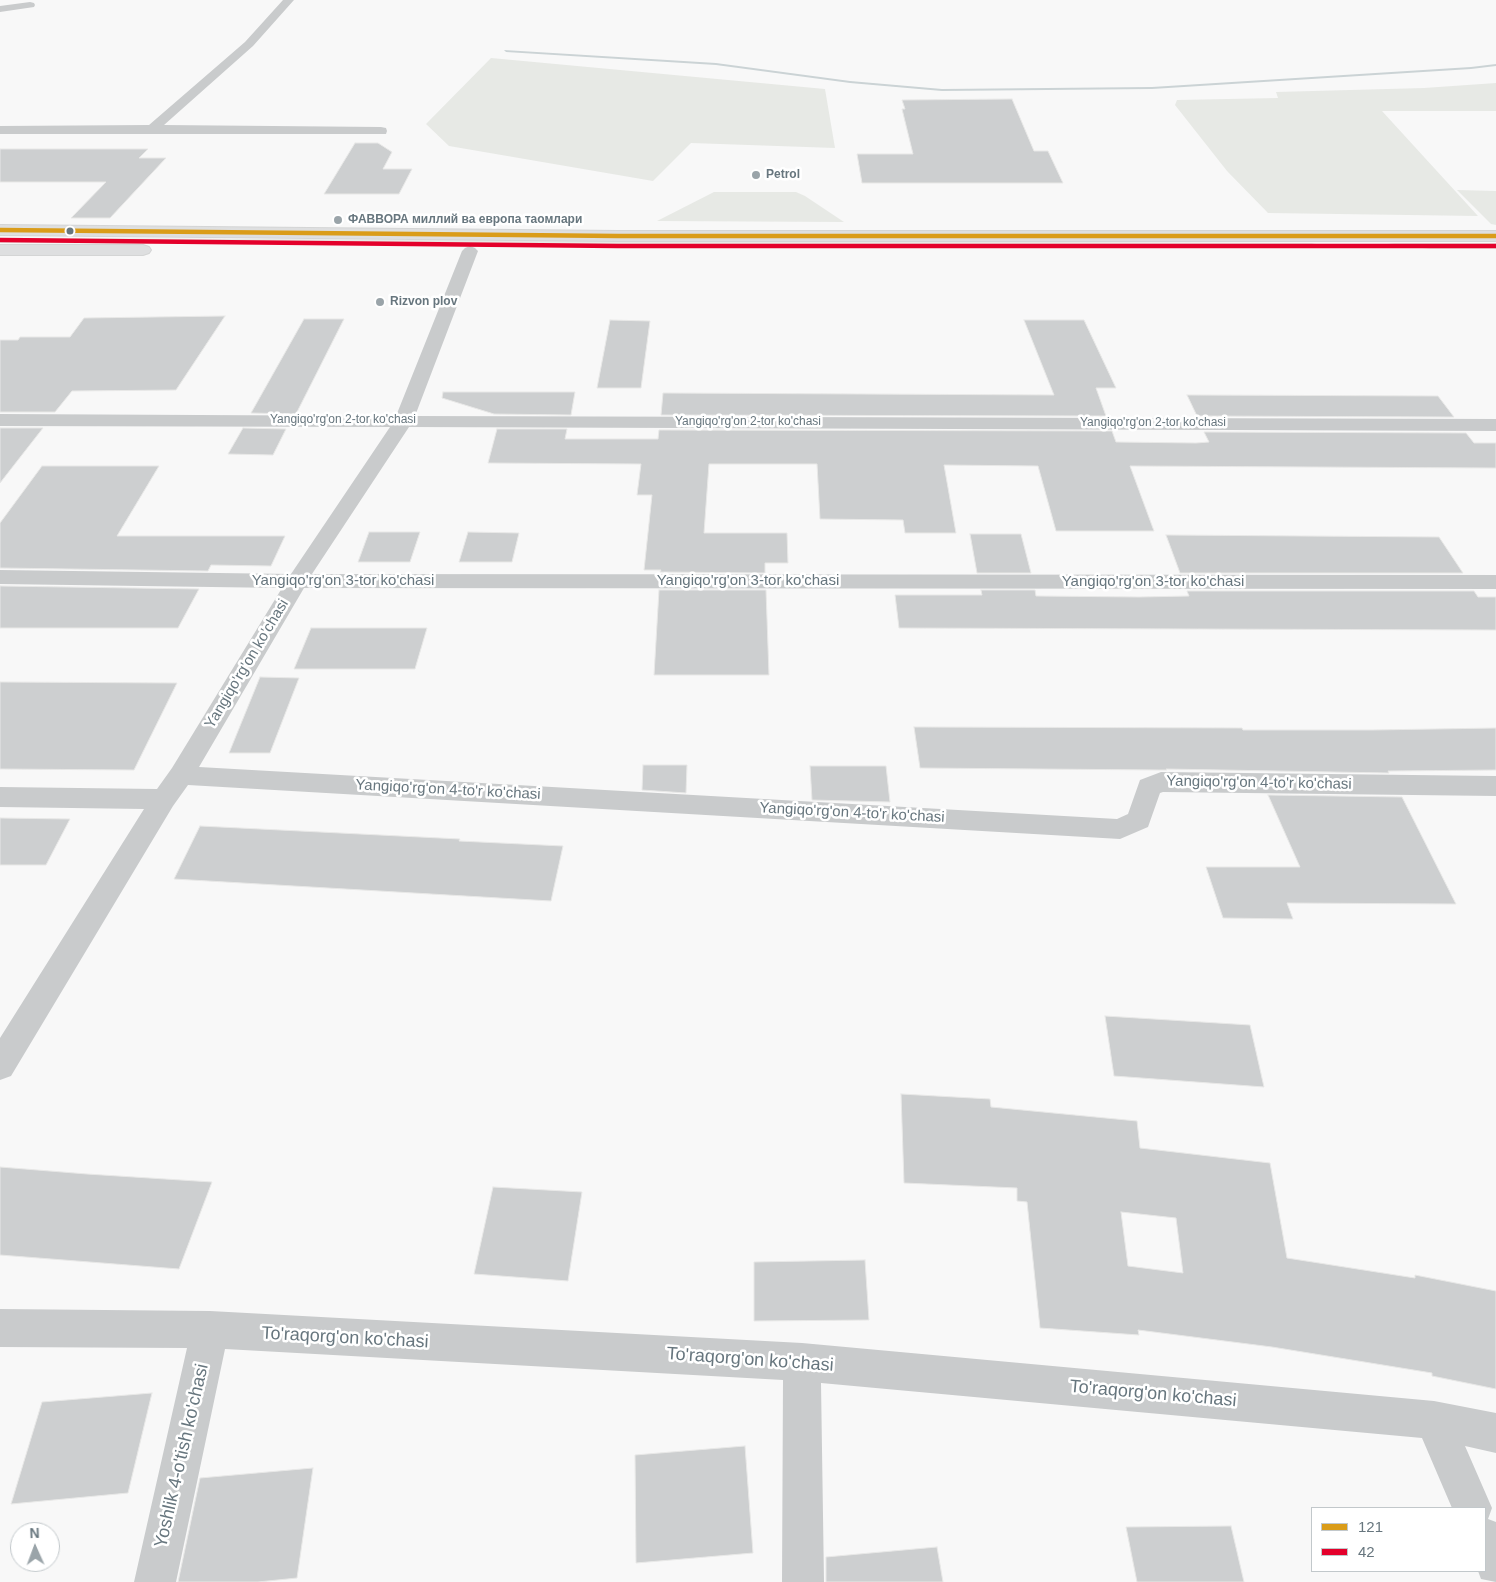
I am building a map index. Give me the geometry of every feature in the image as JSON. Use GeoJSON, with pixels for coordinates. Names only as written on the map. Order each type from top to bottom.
{"type":"FeatureCollection","features":[{"type":"Feature","properties":{"kind":"highway"},"geometry":{"type":"LineString","coordinates":[[0,230],[677,236],[1496,236]]}},
{"type":"Feature","properties":{"kind":"highway"},"geometry":{"type":"LineString","coordinates":[[1353,236],[1366,252]]}},
{"type":"Feature","properties":{"kind":"highway"},"geometry":{"type":"LineString","coordinates":[[0,250],[1496,253]]}},
{"type":"Feature","properties":{"kind":"street"},"geometry":{"type":"LineString","coordinates":[[152,129],[249,44],[289,0]]}},
{"type":"Feature","properties":{"kind":"street"},"geometry":{"type":"LineString","coordinates":[[0,8],[30,5]]}},
{"type":"Feature","properties":{"kind":"street"},"geometry":{"type":"LineString","coordinates":[[0,130],[381,131]]}},
{"type":"Feature","properties":{"kind":"street","name":"Yangiqo'rg'on ko'chasi"},"geometry":{"type":"LineString","coordinates":[[0,1066],[164,799],[181,775],[297,581],[404,420],[470,251]]}},
{"type":"Feature","properties":{"kind":"street","name":"Yangiqo'rg'on 2-tor ko'chasi"},"geometry":{"type":"LineString","coordinates":[[0,420],[1496,425]]}},
{"type":"Feature","properties":{"kind":"street","name":"Yangiqo'rg'on 3-tor ko'chasi"},"geometry":{"type":"LineString","coordinates":[[0,577],[297,581],[1496,582]]}},
{"type":"Feature","properties":{"kind":"street","name":"Yangiqo'rg'on 4-to'r ko'chasi"},"geometry":{"type":"LineString","coordinates":[[181,775],[1120,829],[1139,820],[1150,787],[1161,782],[1496,786]]}},
{"type":"Feature","properties":{"kind":"street"},"geometry":{"type":"LineString","coordinates":[[0,797],[164,799]]}},
{"type":"Feature","properties":{"kind":"street","name":"To'raqorg'on ko'chasi"},"geometry":{"type":"LineString","coordinates":[[0,1328],[210,1330],[802,1362],[1434,1420],[1496,1433]]}},
{"type":"Feature","properties":{"kind":"street","name":"Yoshlik 4-o'tish ko'chasi"},"geometry":{"type":"LineString","coordinates":[[154,1582],[210,1330]]}},
{"type":"Feature","properties":{"kind":"street"},"geometry":{"type":"LineString","coordinates":[[802,1362],[803,1582]]}},
{"type":"Feature","properties":{"kind":"street"},"geometry":{"type":"LineString","coordinates":[[1434,1420],[1472,1507]]}},
{"type":"Feature","properties":{"kind":"street"},"geometry":{"type":"LineString","coordinates":[[1486,1540],[1496,1564]]}},
{"type":"Feature","properties":{"kind":"shaded area"},"geometry":{"type":"Polygon","coordinates":[[[491,58],[825,89],[835,148],[691,143],[653,181],[449,146],[426,124],[491,58]]]}},
{"type":"Feature","properties":{"kind":"shaded area"},"geometry":{"type":"Polygon","coordinates":[[[1496,83],[1496,111],[1382,111],[1478,216],[1268,213],[1227,171],[1175,105],[1177,100],[1278,98],[1276,92],[1424,88],[1496,83]]]}},
{"type":"Feature","properties":{"kind":"shaded area"},"geometry":{"type":"Polygon","coordinates":[[[1457,190],[1496,191],[1496,225],[1491,224],[1457,190]]]}},
{"type":"Feature","properties":{"kind":"shaded area"},"geometry":{"type":"Polygon","coordinates":[[[714,192],[796,192],[844,222],[657,221],[714,192]]]}},
{"type":"Feature","properties":{"kind":"shaded area"},"geometry":{"type":"Polygon","coordinates":[[[0,238],[1316,243],[1294,248],[0,243],[0,238]]]}},
{"type":"Feature","properties":{"kind":"shaded area"},"geometry":{"type":"Polygon","coordinates":[[[1387,243],[1496,243],[1496,249],[1430,249],[1387,243]]]}},
{"type":"Feature","properties":{"kind":"building"},"geometry":{"type":"Polygon","coordinates":[[[1012,99],[1034,151],[1048,151],[1063,183],[862,183],[857,154],[913,154],[902,109],[905,109],[902,100],[1012,99]]]}},
{"type":"Feature","properties":{"kind":"building"},"geometry":{"type":"Polygon","coordinates":[[[355,143],[378,143],[392,152],[383,169],[412,169],[399,194],[324,194],[355,143]]]}},
{"type":"Feature","properties":{"kind":"building"},"geometry":{"type":"Polygon","coordinates":[[[0,149],[148,149],[139,158],[166,158],[110,218],[71,218],[106,182],[0,182],[0,149]]]}},
{"type":"Feature","properties":{"kind":"building"},"geometry":{"type":"Polygon","coordinates":[[[225,316],[176,390],[72,391],[55,412],[0,412],[0,340],[18,340],[20,337],[70,337],[84,318],[225,316]]]}},
{"type":"Feature","properties":{"kind":"building"},"geometry":{"type":"Polygon","coordinates":[[[304,319],[344,319],[296,414],[251,413],[304,319]]]}},
{"type":"Feature","properties":{"kind":"building"},"geometry":{"type":"Polygon","coordinates":[[[610,320],[650,321],[641,388],[597,388],[610,320]]]}},
{"type":"Feature","properties":{"kind":"building"},"geometry":{"type":"Polygon","coordinates":[[[1024,320],[1084,320],[1116,388],[1096,388],[1106,416],[661,415],[663,393],[1054,395],[1024,320]]]}},
{"type":"Feature","properties":{"kind":"building"},"geometry":{"type":"Polygon","coordinates":[[[443,392],[575,392],[571,415],[494,414],[442,398],[443,392]]]}},
{"type":"Feature","properties":{"kind":"building"},"geometry":{"type":"Polygon","coordinates":[[[1187,395],[1438,396],[1454,417],[1197,416],[1187,395]]]}},
{"type":"Feature","properties":{"kind":"building"},"geometry":{"type":"Polygon","coordinates":[[[0,428],[43,428],[0,483],[0,428]]]}},
{"type":"Feature","properties":{"kind":"building"},"geometry":{"type":"Polygon","coordinates":[[[243,428],[286,429],[273,455],[228,454],[243,428]]]}},
{"type":"Feature","properties":{"kind":"building"},"geometry":{"type":"Polygon","coordinates":[[[497,429],[567,429],[565,439],[658,439],[659,430],[1112,431],[1116,442],[1196,443],[1209,442],[1204,432],[1466,433],[1474,443],[1496,443],[1496,468],[1130,466],[1154,531],[1056,531],[1038,466],[944,465],[956,533],[905,533],[903,520],[820,519],[817,464],[709,464],[704,533],[787,533],[788,563],[765,563],[765,573],[660,572],[661,570],[644,570],[652,495],[637,495],[641,464],[488,463],[497,429]]]}},
{"type":"Feature","properties":{"kind":"building"},"geometry":{"type":"Polygon","coordinates":[[[42,466],[159,466],[117,536],[285,536],[271,566],[211,565],[208,571],[0,568],[0,523],[42,466]]]}},
{"type":"Feature","properties":{"kind":"building"},"geometry":{"type":"Polygon","coordinates":[[[369,532],[420,532],[410,562],[358,562],[369,532]]]}},
{"type":"Feature","properties":{"kind":"building"},"geometry":{"type":"Polygon","coordinates":[[[468,532],[519,533],[512,562],[459,562],[468,532]]]}},
{"type":"Feature","properties":{"kind":"building"},"geometry":{"type":"Polygon","coordinates":[[[970,534],[1021,534],[1031,573],[977,573],[970,534]]]}},
{"type":"Feature","properties":{"kind":"building"},"geometry":{"type":"Polygon","coordinates":[[[1166,535],[1439,537],[1463,573],[1180,573],[1166,535]]]}},
{"type":"Feature","properties":{"kind":"building"},"geometry":{"type":"Polygon","coordinates":[[[0,586],[199,589],[178,628],[0,628],[0,586]]]}},
{"type":"Feature","properties":{"kind":"building"},"geometry":{"type":"Polygon","coordinates":[[[659,590],[766,590],[769,675],[654,675],[659,590]]]}},
{"type":"Feature","properties":{"kind":"building"},"geometry":{"type":"Polygon","coordinates":[[[981,590],[1035,590],[1036,596],[1139,597],[1189,596],[1187,591],[1474,591],[1478,597],[1496,597],[1496,630],[899,628],[895,595],[982,595],[981,590]]]}},
{"type":"Feature","properties":{"kind":"building"},"geometry":{"type":"Polygon","coordinates":[[[311,628],[427,628],[415,669],[294,669],[311,628]]]}},
{"type":"Feature","properties":{"kind":"building"},"geometry":{"type":"Polygon","coordinates":[[[260,677],[299,678],[270,753],[229,753],[260,677]]]}},
{"type":"Feature","properties":{"kind":"building"},"geometry":{"type":"Polygon","coordinates":[[[0,682],[177,683],[134,770],[0,769],[0,682]]]}},
{"type":"Feature","properties":{"kind":"building"},"geometry":{"type":"Polygon","coordinates":[[[914,727],[1242,728],[1243,730],[1496,728],[1496,770],[1388,771],[1389,773],[1166,769],[920,768],[914,727]]]}},
{"type":"Feature","properties":{"kind":"building"},"geometry":{"type":"Polygon","coordinates":[[[643,765],[687,765],[686,793],[642,790],[643,765]]]}},
{"type":"Feature","properties":{"kind":"building"},"geometry":{"type":"Polygon","coordinates":[[[810,766],[886,766],[890,802],[812,800],[810,766]]]}},
{"type":"Feature","properties":{"kind":"building"},"geometry":{"type":"Polygon","coordinates":[[[1268,795],[1402,797],[1456,904],[1287,903],[1293,919],[1223,918],[1206,867],[1300,867],[1268,795]]]}},
{"type":"Feature","properties":{"kind":"building"},"geometry":{"type":"Polygon","coordinates":[[[0,818],[70,819],[46,865],[0,865],[0,818]]]}},
{"type":"Feature","properties":{"kind":"building"},"geometry":{"type":"Polygon","coordinates":[[[200,826],[563,846],[551,901],[174,879],[200,826]]]}},
{"type":"Feature","properties":{"kind":"building"},"geometry":{"type":"Polygon","coordinates":[[[1105,1016],[1250,1025],[1264,1087],[1114,1076],[1105,1016]]]}},
{"type":"Feature","properties":{"kind":"building"},"geometry":{"type":"Polygon","coordinates":[[[901,1094],[990,1099],[991,1107],[1137,1121],[1140,1148],[1270,1163],[1287,1258],[1415,1278],[1415,1275],[1496,1291],[1496,1389],[1432,1376],[1432,1373],[1272,1347],[1138,1330],[1139,1335],[1040,1328],[1027,1202],[1017,1201],[1017,1188],[904,1183],[901,1094]],[[1121,1212],[1128,1266],[1183,1273],[1176,1218],[1121,1212]]]}},
{"type":"Feature","properties":{"kind":"building"},"geometry":{"type":"Polygon","coordinates":[[[0,1167],[212,1182],[179,1269],[0,1255],[0,1167]]]}},
{"type":"Feature","properties":{"kind":"building"},"geometry":{"type":"Polygon","coordinates":[[[493,1187],[582,1192],[568,1281],[474,1274],[493,1187]]]}},
{"type":"Feature","properties":{"kind":"building"},"geometry":{"type":"Polygon","coordinates":[[[865,1260],[869,1320],[754,1321],[754,1262],[865,1260]]]}},
{"type":"Feature","properties":{"kind":"building"},"geometry":{"type":"Polygon","coordinates":[[[152,1393],[128,1493],[11,1504],[42,1402],[152,1393]]]}},
{"type":"Feature","properties":{"kind":"building"},"geometry":{"type":"Polygon","coordinates":[[[745,1446],[753,1553],[636,1563],[635,1455],[745,1446]]]}},
{"type":"Feature","properties":{"kind":"building"},"geometry":{"type":"Polygon","coordinates":[[[313,1468],[297,1578],[258,1582],[178,1582],[200,1478],[313,1468]]]}},
{"type":"Feature","properties":{"kind":"building"},"geometry":{"type":"Polygon","coordinates":[[[1231,1526],[1244,1582],[1137,1582],[1126,1527],[1231,1526]]]}},
{"type":"Feature","properties":{"kind":"building"},"geometry":{"type":"Polygon","coordinates":[[[937,1547],[943,1582],[826,1582],[826,1557],[937,1547]]]}},
{"type":"Feature","properties":{"kind":"waterway"},"geometry":{"type":"LineString","coordinates":[[506,51],[716,64],[850,82],[942,90],[1152,88],[1496,65]]}},
{"type":"Feature","properties":{"kind":"transit line","name":"121"},"geometry":{"type":"LineString","coordinates":[[0,230],[618,236],[1496,236]]}},
{"type":"Feature","properties":{"kind":"transit line","name":"42"},"geometry":{"type":"LineString","coordinates":[[0,240],[618,246],[1496,246]]}},
{"type":"Feature","properties":{"kind":"place","name":"Petrol"},"geometry":{"type":"Point","coordinates":[756,175]}},
{"type":"Feature","properties":{"kind":"place","name":"ФАВВОРА миллий ва европа таомлари"},"geometry":{"type":"Point","coordinates":[338,220]}},
{"type":"Feature","properties":{"kind":"place","name":"Rizvon plov"},"geometry":{"type":"Point","coordinates":[380,302]}}]}
